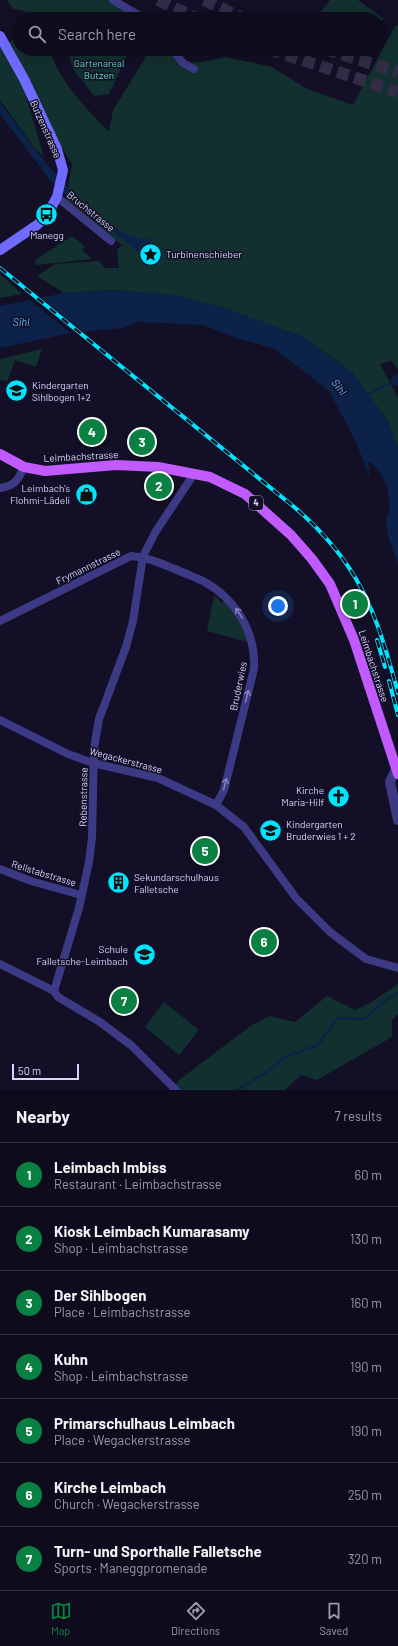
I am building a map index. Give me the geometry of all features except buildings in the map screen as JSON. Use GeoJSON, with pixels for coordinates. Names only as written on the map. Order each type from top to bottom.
{"type":"FeatureCollection","features":[{"type":"Feature","properties":{"kind":"main road","name":"Butzenstrasse"},"geometry":{"type":"LineString","coordinates":[[0,36],[24,79],[57,149],[62,170],[62,178],[58,194],[47,215],[37,225],[0,250]]}},
{"type":"Feature","properties":{"kind":"main road","name":"Leimbachstrasse"},"geometry":{"type":"LineString","coordinates":[[0,454],[24,467],[45,471],[128,466],[158,467],[218,480],[245,494],[291,535],[312,559],[330,584],[354,640],[397,771]]}},
{"type":"Feature","properties":{"kind":"street"},"geometry":{"type":"LineString","coordinates":[[113,0],[133,12]]}},
{"type":"Feature","properties":{"kind":"street"},"geometry":{"type":"LineString","coordinates":[[178,56],[183,63],[194,69]]}},
{"type":"Feature","properties":{"kind":"street","name":"Bruchstrasse"},"geometry":{"type":"LineString","coordinates":[[58,194],[112,241]]}},
{"type":"Feature","properties":{"kind":"street"},"geometry":{"type":"LineString","coordinates":[[0,488],[10,486],[16,482],[24,467]]}},
{"type":"Feature","properties":{"kind":"street"},"geometry":{"type":"LineString","coordinates":[[143,556],[156,531],[194,474]]}},
{"type":"Feature","properties":{"kind":"street","name":"Frymannstrasse"},"geometry":{"type":"LineString","coordinates":[[0,622],[131,556],[143,556]]}},
{"type":"Feature","properties":{"kind":"street","name":"Rebenstrasse"},"geometry":{"type":"LineString","coordinates":[[54,992],[82,895],[89,862],[92,838],[94,748],[99,719],[126,647],[133,621],[143,556]]}},
{"type":"Feature","properties":{"kind":"street","name":"Bruderwies"},"geometry":{"type":"LineString","coordinates":[[143,556],[203,581],[220,592],[235,608],[245,623],[252,640],[255,657],[254,669],[224,790],[216,804]]}},
{"type":"Feature","properties":{"kind":"street","name":"Wegackerstrasse"},"geometry":{"type":"LineString","coordinates":[[0,720],[68,754],[93,763],[158,778],[216,804],[244,827],[296,898],[330,932],[366,959],[398,968]]}},
{"type":"Feature","properties":{"kind":"street","name":"Leimbachstrasse"},"geometry":{"type":"LineString","coordinates":[[397,771],[390,782],[398,820]]}},
{"type":"Feature","properties":{"kind":"street","name":"Rellstabstrasse"},"geometry":{"type":"LineString","coordinates":[[0,869],[31,881],[82,895]]}},
{"type":"Feature","properties":{"kind":"street"},"geometry":{"type":"LineString","coordinates":[[0,964],[54,992],[58,998],[100,1022],[132,1046],[176,1090]]}},
{"type":"Feature","properties":{"kind":"green space"},"geometry":{"type":"Polygon","coordinates":[[[7,0],[107,0],[128,12],[28,12],[13,9],[7,0]]]}},
{"type":"Feature","properties":{"kind":"green space"},"geometry":{"type":"Polygon","coordinates":[[[330,0],[358,0],[374,12],[321,12],[330,0]]]}},
{"type":"Feature","properties":{"kind":"green space"},"geometry":{"type":"Polygon","coordinates":[[[398,25],[398,369],[391,361],[380,364],[398,397],[398,448],[388,422],[352,372],[303,337],[224,308],[175,295],[112,290],[64,293],[37,276],[55,264],[99,261],[105,268],[119,268],[117,250],[122,245],[74,208],[66,199],[72,164],[59,143],[16,56],[52,56],[66,83],[74,94],[109,132],[113,110],[147,56],[175,56],[181,63],[201,62],[226,57],[272,67],[307,89],[353,105],[379,56],[386,56],[386,43],[395,26],[398,25]]]}},
{"type":"Feature","properties":{"kind":"green space"},"geometry":{"type":"Polygon","coordinates":[[[0,40],[23,86],[44,157],[34,147],[0,100],[0,40]]]}},
{"type":"Feature","properties":{"kind":"green space"},"geometry":{"type":"Polygon","coordinates":[[[12,40],[12,49],[9,43],[12,40]]]}},
{"type":"Feature","properties":{"kind":"green space","name":"Gartenareal Butzen"},"geometry":{"type":"Polygon","coordinates":[[[69,56],[127,56],[109,94],[94,96],[74,70],[69,56]]]}},
{"type":"Feature","properties":{"kind":"green space"},"geometry":{"type":"Polygon","coordinates":[[[72,236],[85,246],[82,250],[92,259],[36,265],[35,260],[72,236]]]}},
{"type":"Feature","properties":{"kind":"green space"},"geometry":{"type":"Polygon","coordinates":[[[0,274],[22,294],[0,298],[0,274]]]}},
{"type":"Feature","properties":{"kind":"green space"},"geometry":{"type":"Polygon","coordinates":[[[42,349],[36,367],[15,360],[7,382],[0,380],[0,359],[42,349]]]}},
{"type":"Feature","properties":{"kind":"green space"},"geometry":{"type":"Polygon","coordinates":[[[214,595],[222,603],[224,601],[232,610],[241,625],[247,642],[207,631],[214,595]]]}},
{"type":"Feature","properties":{"kind":"green space"},"geometry":{"type":"Polygon","coordinates":[[[398,984],[398,1014],[392,1020],[392,1037],[317,1080],[301,1075],[285,1090],[172,1090],[179,1080],[252,1025],[270,1016],[295,1022],[327,996],[355,1010],[370,1003],[398,984]]]}},
{"type":"Feature","properties":{"kind":"green space"},"geometry":{"type":"Polygon","coordinates":[[[164,1002],[199,1030],[179,1055],[145,1027],[164,1002]]]}},
{"type":"Feature","properties":{"kind":"water"},"geometry":{"type":"Polygon","coordinates":[[[0,102],[47,164],[87,206],[103,219],[130,236],[150,239],[151,243],[141,244],[141,247],[147,253],[145,257],[83,209],[51,181],[0,114],[0,102]]]}},
{"type":"Feature","properties":{"kind":"water","name":"Sihl"},"geometry":{"type":"Polygon","coordinates":[[[112,290],[175,295],[224,308],[303,337],[352,372],[388,422],[398,448],[398,565],[389,539],[387,528],[386,522],[389,511],[389,497],[382,476],[374,465],[368,461],[370,478],[355,440],[329,391],[273,348],[239,339],[203,325],[137,322],[123,328],[71,333],[0,348],[0,306],[64,293],[112,290]]]}},
{"type":"Feature","properties":{"kind":"pier"},"geometry":{"type":"Polygon","coordinates":[[[39,296],[86,334],[73,335],[27,298],[39,296]]]}},
{"type":"Feature","properties":{"kind":"waterway"},"geometry":{"type":"LineString","coordinates":[[366,395],[389,384]]}},
{"type":"Feature","properties":{"kind":"waterway"},"geometry":{"type":"LineString","coordinates":[[237,1090],[267,1072],[283,1058],[318,1045],[338,1018],[365,1019],[387,999],[398,993]]}},
{"type":"Feature","properties":{"kind":"tunnel"},"geometry":{"type":"LineString","coordinates":[[158,0],[183,12]]}},
{"type":"Feature","properties":{"kind":"tunnel"},"geometry":{"type":"LineString","coordinates":[[204,0],[229,12]]}},
{"type":"Feature","properties":{"kind":"tunnel"},"geometry":{"type":"LineString","coordinates":[[290,56],[398,92]]}},
{"type":"Feature","properties":{"kind":"tunnel"},"geometry":{"type":"LineString","coordinates":[[347,56],[398,72]]}},
{"type":"Feature","properties":{"kind":"railway"},"geometry":{"type":"LineString","coordinates":[[0,268],[293,506],[316,527],[334,547],[362,590],[382,637],[398,693]]}},
{"type":"Feature","properties":{"kind":"railway"},"geometry":{"type":"LineString","coordinates":[[377,640],[385,667]]}},
{"type":"Feature","properties":{"kind":"railway"},"geometry":{"type":"LineString","coordinates":[[389,681],[398,715]]}},
{"type":"Feature","properties":{"kind":"place","name":"Manegg"},"geometry":{"type":"Point","coordinates":[47,215]}},
{"type":"Feature","properties":{"kind":"place","name":"Turbinenschieber"},"geometry":{"type":"Point","coordinates":[150,254]}},
{"type":"Feature","properties":{"kind":"place","name":"Kindergarten Sihlbogen 1+2"},"geometry":{"type":"Point","coordinates":[16,391]}},
{"type":"Feature","properties":{"kind":"place","name":"Kuhn"},"geometry":{"type":"Point","coordinates":[92,432]}},
{"type":"Feature","properties":{"kind":"place","name":"Der Sihlbogen"},"geometry":{"type":"Point","coordinates":[142,442]}},
{"type":"Feature","properties":{"kind":"place","name":"Kiosk Leimbach Kumarasamy"},"geometry":{"type":"Point","coordinates":[159,486]}},
{"type":"Feature","properties":{"kind":"place","name":"Leimbach's Flohmi-Lädeli"},"geometry":{"type":"Point","coordinates":[86,494]}},
{"type":"Feature","properties":{"kind":"place","name":"Leimbach Imbiss"},"geometry":{"type":"Point","coordinates":[355,604]}},
{"type":"Feature","properties":{"kind":"place","name":"Kirche Maria-Hilf"},"geometry":{"type":"Point","coordinates":[339,796]}},
{"type":"Feature","properties":{"kind":"place","name":"Kindergarten Bruderwies 1 + 2"},"geometry":{"type":"Point","coordinates":[271,830]}},
{"type":"Feature","properties":{"kind":"place","name":"Primarschulhaus Leimbach"},"geometry":{"type":"Point","coordinates":[205,851]}},
{"type":"Feature","properties":{"kind":"place","name":"Sekundarschulhaus Falletsche"},"geometry":{"type":"Point","coordinates":[118,883]}},
{"type":"Feature","properties":{"kind":"place","name":"Kirche Leimbach"},"geometry":{"type":"Point","coordinates":[264,942]}},
{"type":"Feature","properties":{"kind":"place","name":"Schule Falletsche-Leimbach"},"geometry":{"type":"Point","coordinates":[144,955]}},
{"type":"Feature","properties":{"kind":"place","name":"Turn- und Sporthalle Falletsche"},"geometry":{"type":"Point","coordinates":[124,1001]}}]}
